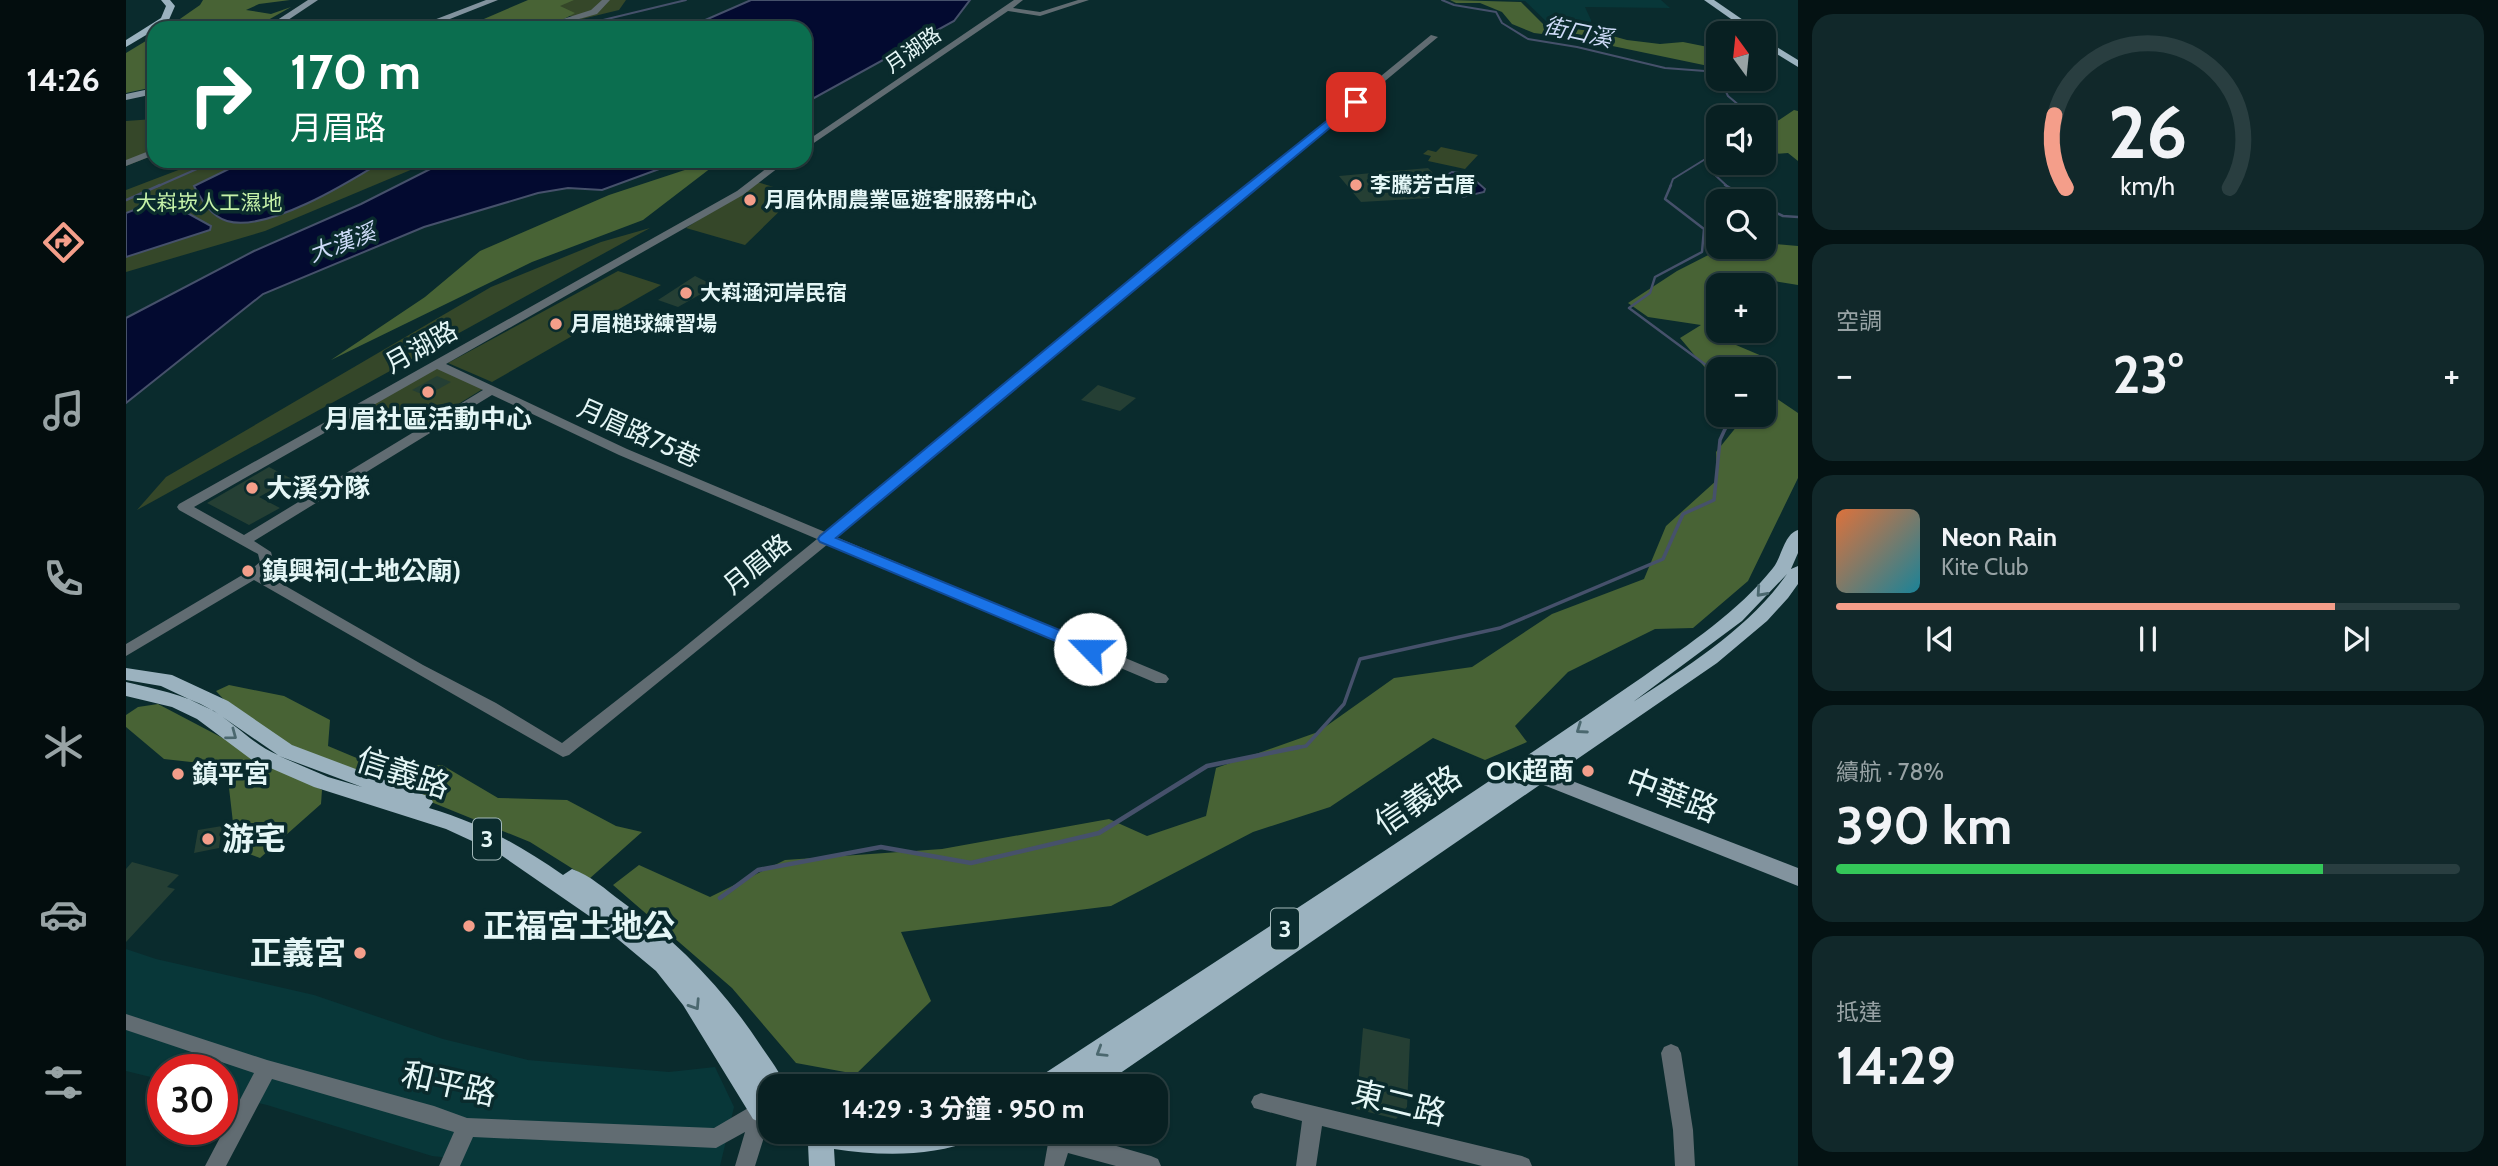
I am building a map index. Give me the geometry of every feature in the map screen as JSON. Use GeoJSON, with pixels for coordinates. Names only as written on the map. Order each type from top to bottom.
{"type":"FeatureCollection","features":[{"type":"Feature","properties":{"kind":"main road"},"geometry":{"type":"LineString","coordinates":[[154,21],[162,11],[161,5],[155,0]]}},
{"type":"Feature","properties":{"kind":"main road"},"geometry":{"type":"LineString","coordinates":[[163,21],[171,6],[165,0]]}},
{"type":"Feature","properties":{"kind":"main road"},"geometry":{"type":"LineString","coordinates":[[1702,0],[1733,21]]}},
{"type":"Feature","properties":{"kind":"main road"},"geometry":{"type":"LineString","coordinates":[[1708,0],[1739,21]]}},
{"type":"Feature","properties":{"kind":"main road"},"geometry":{"type":"LineString","coordinates":[[126,42],[147,26]]}},
{"type":"Feature","properties":{"kind":"main road"},"geometry":{"type":"LineString","coordinates":[[126,42],[147,30]]}},
{"type":"Feature","properties":{"kind":"main road"},"geometry":{"type":"LineString","coordinates":[[1776,48],[1798,62]]}},
{"type":"Feature","properties":{"kind":"main road","name":"信義路"},"geometry":{"type":"LineString","coordinates":[[1098,1074],[1531,773],[1694,650],[1736,617],[1782,569],[1798,537]]}},
{"type":"Feature","properties":{"kind":"main road","name":"信義路"},"geometry":{"type":"LineString","coordinates":[[1065,1074],[1735,639],[1770,609],[1798,571]]}},
{"type":"Feature","properties":{"kind":"main road","name":"信義路"},"geometry":{"type":"LineString","coordinates":[[126,674],[165,680],[248,723],[285,750],[483,825],[520,843],[611,904],[674,957],[707,990],[765,1074]]}},
{"type":"Feature","properties":{"kind":"main road","name":"信義路"},"geometry":{"type":"LineString","coordinates":[[126,689],[178,702],[204,714],[259,755],[321,782],[453,823],[506,847],[603,914],[664,964],[691,998],[758,1096]]}},
{"type":"Feature","properties":{"kind":"main road"},"geometry":{"type":"LineString","coordinates":[[819,1144],[822,1166]]}},
{"type":"Feature","properties":{"kind":"street"},"geometry":{"type":"LineString","coordinates":[[281,21],[314,0]]}},
{"type":"Feature","properties":{"kind":"street"},"geometry":{"type":"LineString","coordinates":[[437,21],[494,0]]}},
{"type":"Feature","properties":{"kind":"street"},"geometry":{"type":"LineString","coordinates":[[563,21],[594,12],[606,0]]}},
{"type":"Feature","properties":{"kind":"street","name":"月湖路"},"geometry":{"type":"LineString","coordinates":[[812,141],[1019,0]]}},
{"type":"Feature","properties":{"kind":"street"},"geometry":{"type":"LineString","coordinates":[[1008,9],[1040,14],[1085,0]]}},
{"type":"Feature","properties":{"kind":"street","name":"月眉路"},"geometry":{"type":"LineString","coordinates":[[254,574],[418,669],[491,707],[563,751],[825,539],[1434,37]]}},
{"type":"Feature","properties":{"kind":"street"},"geometry":{"type":"LineString","coordinates":[[126,97],[147,92]]}},
{"type":"Feature","properties":{"kind":"street"},"geometry":{"type":"LineString","coordinates":[[126,163],[147,155]]}},
{"type":"Feature","properties":{"kind":"street","name":"月湖路"},"geometry":{"type":"LineString","coordinates":[[254,574],[267,563],[264,551],[184,507],[740,193],[773,168]]}},
{"type":"Feature","properties":{"kind":"street","name":"月眉路75巷"},"geometry":{"type":"LineString","coordinates":[[436,365],[623,452],[1161,679]]}},
{"type":"Feature","properties":{"kind":"street"},"geometry":{"type":"LineString","coordinates":[[244,541],[490,391]]}},
{"type":"Feature","properties":{"kind":"street"},"geometry":{"type":"LineString","coordinates":[[126,651],[254,574]]}},
{"type":"Feature","properties":{"kind":"street","name":"中華路"},"geometry":{"type":"LineString","coordinates":[[1531,773],[1798,877]]}},
{"type":"Feature","properties":{"kind":"street","name":"和平路"},"geometry":{"type":"LineString","coordinates":[[126,1022],[267,1069],[467,1127],[716,1138],[758,1114]]}},
{"type":"Feature","properties":{"kind":"street"},"geometry":{"type":"LineString","coordinates":[[1671,1053],[1683,1130],[1685,1166]]}},
{"type":"Feature","properties":{"kind":"street"},"geometry":{"type":"LineString","coordinates":[[215,1166],[267,1069]]}},
{"type":"Feature","properties":{"kind":"street","name":"東二路"},"geometry":{"type":"LineString","coordinates":[[1261,1102],[1522,1166]]}},
{"type":"Feature","properties":{"kind":"street"},"geometry":{"type":"LineString","coordinates":[[1306,1166],[1313,1115]]}},
{"type":"Feature","properties":{"kind":"street"},"geometry":{"type":"LineString","coordinates":[[449,1166],[467,1127]]}},
{"type":"Feature","properties":{"kind":"street"},"geometry":{"type":"LineString","coordinates":[[745,1166],[758,1132]]}},
{"type":"Feature","properties":{"kind":"street"},"geometry":{"type":"LineString","coordinates":[[1054,1166],[1058,1144]]}},
{"type":"Feature","properties":{"kind":"street"},"geometry":{"type":"LineString","coordinates":[[1084,1144],[1151,1166]]}},
{"type":"Feature","properties":{"kind":"shaded area"},"geometry":{"type":"Polygon","coordinates":[[[1502,0],[1661,0],[1670,8],[1585,7],[1591,20],[1591,30],[1551,26],[1525,1],[1502,0]]]}},
{"type":"Feature","properties":{"kind":"shaded area"},"geometry":{"type":"Polygon","coordinates":[[[126,949],[156,959],[314,995],[443,1039],[528,1060],[669,1072],[715,1067],[734,1107],[720,1166],[457,1166],[459,1159],[432,1156],[238,1099],[238,1054],[147,1054],[147,1076],[126,1071],[126,949]]]}},
{"type":"Feature","properties":{"kind":"green space"},"geometry":{"type":"Polygon","coordinates":[[[203,0],[290,0],[259,4],[246,10],[271,14],[291,7],[266,21],[177,21],[203,0]]]}},
{"type":"Feature","properties":{"kind":"green space"},"geometry":{"type":"Polygon","coordinates":[[[528,0],[574,0],[560,6],[575,13],[559,21],[479,21],[528,0]]]}},
{"type":"Feature","properties":{"kind":"green space"},"geometry":{"type":"Polygon","coordinates":[[[555,0],[626,0],[619,10],[582,19],[536,7],[555,0]]]}},
{"type":"Feature","properties":{"kind":"green space"},"geometry":{"type":"Polygon","coordinates":[[[1450,0],[1521,2],[1544,25],[1598,32],[1627,40],[1660,44],[1683,42],[1706,47],[1706,66],[1574,38],[1534,33],[1512,24],[1502,12],[1480,3],[1456,3],[1450,0]]]}},
{"type":"Feature","properties":{"kind":"green space"},"geometry":{"type":"Polygon","coordinates":[[[147,40],[147,88],[126,93],[126,53],[147,40]]]}},
{"type":"Feature","properties":{"kind":"green space"},"geometry":{"type":"Polygon","coordinates":[[[1794,110],[1798,111],[1798,161],[1788,153],[1776,154],[1776,122],[1794,110]]]}},
{"type":"Feature","properties":{"kind":"green space"},"geometry":{"type":"Polygon","coordinates":[[[147,120],[147,158],[126,166],[126,121],[147,120]]]}},
{"type":"Feature","properties":{"kind":"green space"},"geometry":{"type":"Polygon","coordinates":[[[1441,147],[1478,155],[1465,169],[1428,161],[1431,156],[1423,154],[1428,150],[1436,152],[1441,147]]]}},
{"type":"Feature","properties":{"kind":"green space","name":"大嵙崁人工濕地"},"geometry":{"type":"Polygon","coordinates":[[[184,168],[415,168],[265,231],[126,272],[126,190],[184,168]]]}},
{"type":"Feature","properties":{"kind":"green space"},"geometry":{"type":"Polygon","coordinates":[[[691,168],[711,168],[643,220],[532,262],[331,360],[425,297],[480,251],[609,195],[691,168]]]}},
{"type":"Feature","properties":{"kind":"green space"},"geometry":{"type":"Polygon","coordinates":[[[757,182],[800,195],[791,200],[745,245],[686,228],[757,182]]]}},
{"type":"Feature","properties":{"kind":"green space"},"geometry":{"type":"Polygon","coordinates":[[[650,228],[137,510],[166,477],[491,287],[601,242],[650,228]]]}},
{"type":"Feature","properties":{"kind":"green space"},"geometry":{"type":"Polygon","coordinates":[[[1776,244],[1798,246],[1798,285],[1776,281],[1776,273],[1706,273],[1706,343],[1736,343],[1764,357],[1706,357],[1706,369],[1680,338],[1701,325],[1648,317],[1628,303],[1677,271],[1706,256],[1706,259],[1776,259],[1776,244]]]}},
{"type":"Feature","properties":{"kind":"green space","name":"月眉槌球練習場"},"geometry":{"type":"Polygon","coordinates":[[[618,271],[661,285],[492,382],[448,363],[618,271]]]}},
{"type":"Feature","properties":{"kind":"green space"},"geometry":{"type":"Polygon","coordinates":[[[436,365],[486,387],[421,427],[377,406],[370,410],[363,407],[436,365]]]}},
{"type":"Feature","properties":{"kind":"green space"},"geometry":{"type":"Polygon","coordinates":[[[1776,398],[1798,413],[1798,478],[1748,581],[1693,628],[1655,629],[1568,672],[1515,726],[1527,742],[1485,760],[1433,738],[1330,807],[1253,832],[1111,906],[901,932],[931,1001],[856,1074],[796,1063],[732,988],[613,885],[639,865],[710,897],[785,860],[942,849],[1109,819],[1147,836],[1206,816],[1216,768],[1318,732],[1394,678],[1472,667],[1552,614],[1644,579],[1666,526],[1717,480],[1716,452],[1736,427],[1776,427],[1776,398]]]}},
{"type":"Feature","properties":{"kind":"green space"},"geometry":{"type":"Polygon","coordinates":[[[229,685],[284,696],[330,720],[328,746],[383,769],[442,765],[498,798],[567,800],[616,826],[642,832],[589,879],[530,842],[288,744],[228,704],[216,691],[229,685]]]}},
{"type":"Feature","properties":{"kind":"green space"},"geometry":{"type":"Polygon","coordinates":[[[158,704],[322,790],[321,804],[260,858],[236,849],[228,779],[200,763],[164,759],[126,727],[126,715],[138,707],[158,704]]]}},
{"type":"Feature","properties":{"kind":"water"},"geometry":{"type":"Polygon","coordinates":[[[751,0],[970,0],[954,21],[812,99],[812,21],[703,21],[751,0]]]}},
{"type":"Feature","properties":{"kind":"water"},"geometry":{"type":"Polygon","coordinates":[[[231,168],[371,168],[285,213],[244,223],[221,219],[203,202],[194,186],[231,168]]]}},
{"type":"Feature","properties":{"kind":"water","name":"大漢溪"},"geometry":{"type":"Polygon","coordinates":[[[432,168],[662,168],[602,190],[568,188],[538,193],[424,227],[263,294],[126,403],[126,318],[254,251],[361,204],[432,168]]]}},
{"type":"Feature","properties":{"kind":"water"},"geometry":{"type":"Polygon","coordinates":[[[1452,172],[1468,174],[1485,189],[1484,192],[1463,197],[1445,176],[1452,172]]]}},
{"type":"Feature","properties":{"kind":"water"},"geometry":{"type":"Polygon","coordinates":[[[162,199],[211,226],[210,230],[126,257],[126,213],[162,199]]]}},
{"type":"Feature","properties":{"kind":"building","name":"李騰芳古厝"},"geometry":{"type":"Polygon","coordinates":[[[1428,168],[1437,177],[1412,179],[1430,198],[1361,202],[1339,176],[1428,168]]]}},
{"type":"Feature","properties":{"kind":"building","name":"大嵙涵河岸民宿"},"geometry":{"type":"Polygon","coordinates":[[[695,276],[715,286],[678,307],[658,300],[695,276]]]}},
{"type":"Feature","properties":{"kind":"building","name":"月眉社區活動中心"},"geometry":{"type":"Polygon","coordinates":[[[437,376],[451,382],[426,396],[412,390],[437,376]]]}},
{"type":"Feature","properties":{"kind":"building"},"geometry":{"type":"Polygon","coordinates":[[[1098,385],[1136,398],[1120,411],[1081,400],[1098,385]]]}},
{"type":"Feature","properties":{"kind":"building","name":"大溪分隊"},"geometry":{"type":"Polygon","coordinates":[[[269,467],[292,479],[259,497],[280,508],[249,525],[207,503],[269,467]]]}},
{"type":"Feature","properties":{"kind":"building","name":"游宅"},"geometry":{"type":"Polygon","coordinates":[[[222,826],[219,848],[194,853],[198,830],[222,826]]]}},
{"type":"Feature","properties":{"kind":"building"},"geometry":{"type":"Polygon","coordinates":[[[132,862],[179,875],[167,887],[175,889],[126,942],[126,869],[132,862]]]}},
{"type":"Feature","properties":{"kind":"building"},"geometry":{"type":"Polygon","coordinates":[[[1363,1028],[1410,1039],[1407,1107],[1396,1119],[1356,1109],[1363,1028]]]}},
{"type":"Feature","properties":{"kind":"waterway"},"geometry":{"type":"LineString","coordinates":[[599,21],[686,0]]}},
{"type":"Feature","properties":{"kind":"waterway","name":"街口溪"},"geometry":{"type":"LineString","coordinates":[[1442,0],[1454,5],[1496,12],[1502,23],[1528,39],[1577,47],[1665,68],[1706,72]]}},
{"type":"Feature","properties":{"kind":"waterway","name":"街口溪"},"geometry":{"type":"LineString","coordinates":[[1726,91],[1739,105]]}},
{"type":"Feature","properties":{"kind":"waterway"},"geometry":{"type":"LineString","coordinates":[[1670,187],[1673,179],[1706,159]]}},
{"type":"Feature","properties":{"kind":"waterway"},"geometry":{"type":"LineString","coordinates":[[156,187],[199,168]]}},
{"type":"Feature","properties":{"kind":"waterway","name":"街口溪"},"geometry":{"type":"LineString","coordinates":[[1715,175],[1727,186]]}},
{"type":"Feature","properties":{"kind":"waterway"},"geometry":{"type":"LineString","coordinates":[[126,200],[160,185]]}},
{"type":"Feature","properties":{"kind":"waterway"},"geometry":{"type":"LineString","coordinates":[[1671,185],[1665,199],[1704,229],[1702,252],[1655,277],[1650,293],[1629,308],[1706,365]]}},
{"type":"Feature","properties":{"kind":"waterway","name":"街口溪"},"geometry":{"type":"LineString","coordinates":[[1727,186],[1732,189]]}},
{"type":"Feature","properties":{"kind":"waterway","name":"街口溪"},"geometry":{"type":"LineString","coordinates":[[1776,213],[1798,217]]}},
{"type":"Feature","properties":{"kind":"waterway"},"geometry":{"type":"LineString","coordinates":[[1290,749],[1306,746],[1344,704],[1360,659],[1500,628],[1663,559],[1683,514],[1714,500],[1720,440],[1725,429]]}},
{"type":"Feature","properties":{"kind":"waterway"},"geometry":{"type":"LineString","coordinates":[[720,898],[758,870],[881,847],[971,863],[1099,833],[1207,766],[1299,747]]}},
{"type":"Feature","properties":{"kind":"place","name":"李騰芳古厝"},"geometry":{"type":"Point","coordinates":[1356,185]}},
{"type":"Feature","properties":{"kind":"place","name":"月眉休閒農業區遊客服務中心"},"geometry":{"type":"Point","coordinates":[750,200]}},
{"type":"Feature","properties":{"kind":"place","name":"大嵙涵河岸民宿"},"geometry":{"type":"Point","coordinates":[686,293]}},
{"type":"Feature","properties":{"kind":"place","name":"月眉槌球練習場"},"geometry":{"type":"Point","coordinates":[556,324]}},
{"type":"Feature","properties":{"kind":"place","name":"月眉社區活動中心"},"geometry":{"type":"Point","coordinates":[428,392]}},
{"type":"Feature","properties":{"kind":"place","name":"大溪分隊"},"geometry":{"type":"Point","coordinates":[252,488]}},
{"type":"Feature","properties":{"kind":"place","name":"鎮興祠(土地公廟)"},"geometry":{"type":"Point","coordinates":[248,571]}},
{"type":"Feature","properties":{"kind":"place","name":"OK超商"},"geometry":{"type":"Point","coordinates":[1588,771]}},
{"type":"Feature","properties":{"kind":"place","name":"鎮平宮"},"geometry":{"type":"Point","coordinates":[178,774]}},
{"type":"Feature","properties":{"kind":"place","name":"游宅"},"geometry":{"type":"Point","coordinates":[208,839]}},
{"type":"Feature","properties":{"kind":"place","name":"正福宮土地公"},"geometry":{"type":"Point","coordinates":[469,926]}},
{"type":"Feature","properties":{"kind":"place","name":"正義宮"},"geometry":{"type":"Point","coordinates":[360,953]}},
{"type":"Feature","properties":{"kind":"route"},"geometry":{"type":"LineString","coordinates":[[1090,649],[825,539],[1356,102]]}}]}
